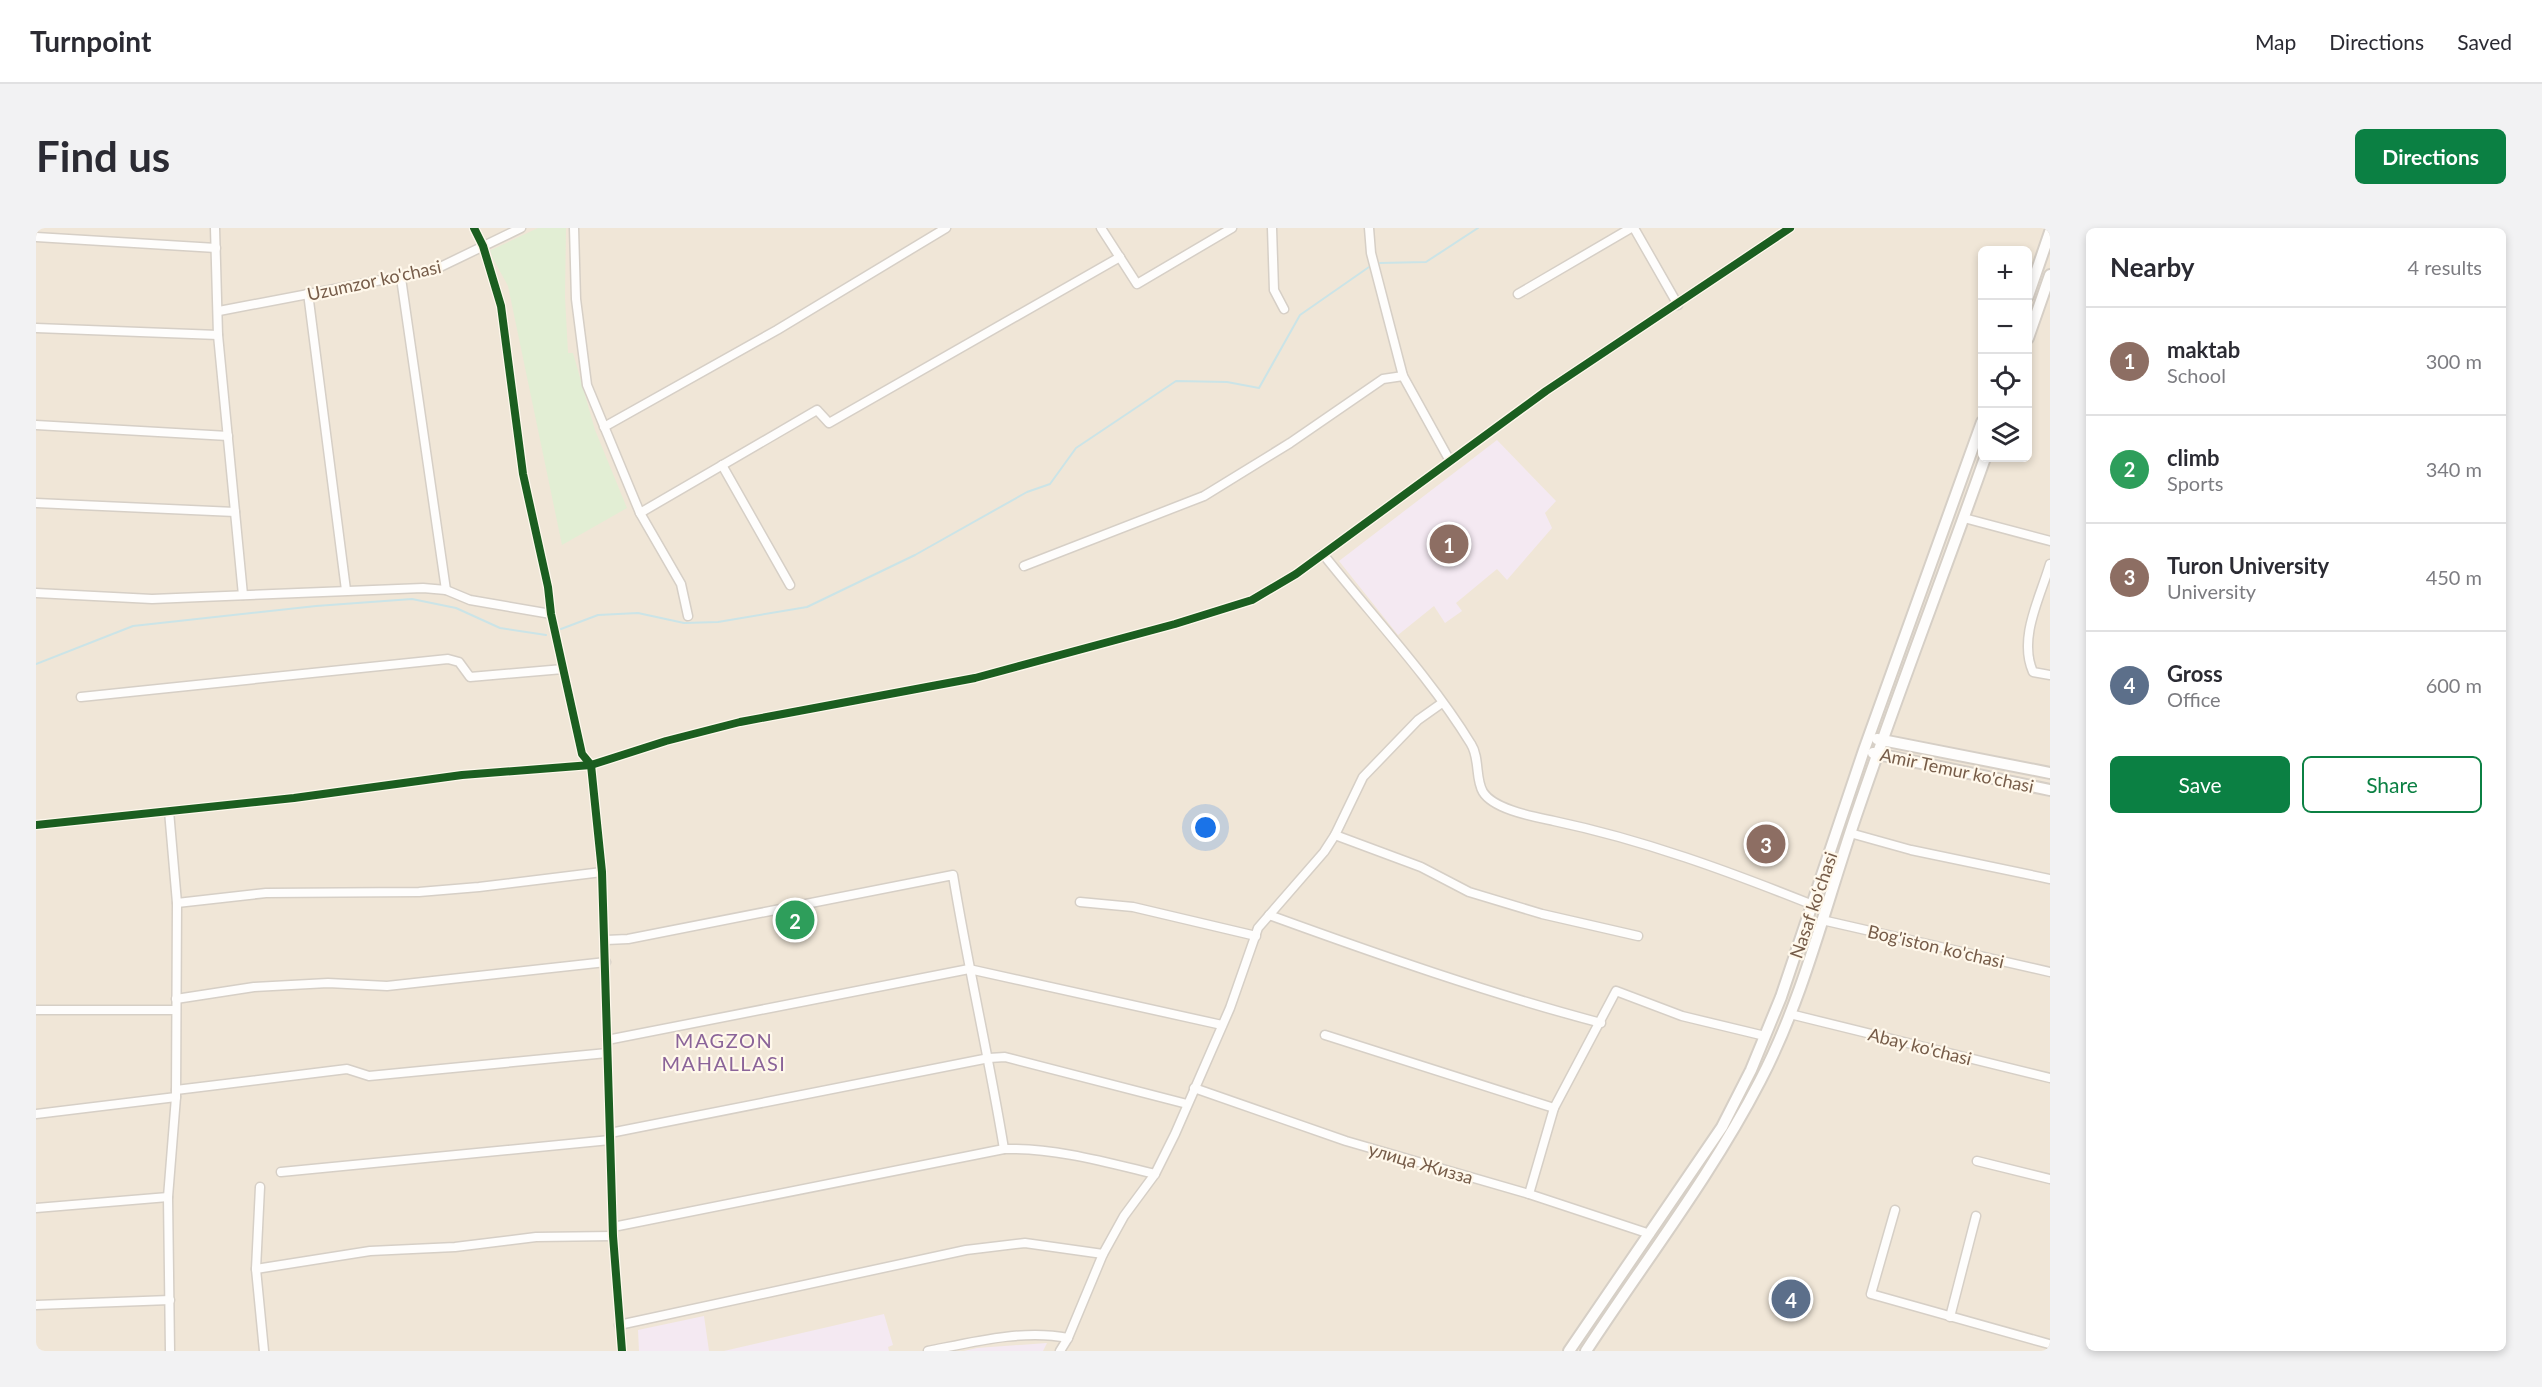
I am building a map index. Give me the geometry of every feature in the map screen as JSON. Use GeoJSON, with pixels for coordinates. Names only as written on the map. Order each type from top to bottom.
{"type":"FeatureCollection","features":[{"type":"Feature","properties":{"kind":"main road"},"geometry":{"type":"LineString","coordinates":[[2032,284],[2050,232]]}},
{"type":"Feature","properties":{"kind":"main road"},"geometry":{"type":"LineString","coordinates":[[2032,327],[2050,275]]}},
{"type":"Feature","properties":{"kind":"main road","name":"Nasaf ko‘chasi"},"geometry":{"type":"LineString","coordinates":[[1569,1351],[1722,1127],[1750,1070],[1781,997],[1864,750],[1978,436]]}},
{"type":"Feature","properties":{"kind":"main road","name":"Nasaf ko‘chasi"},"geometry":{"type":"LineString","coordinates":[[1586,1351],[1726,1143],[1761,1080],[1790,1014],[1850,833],[1984,462]]}},
{"type":"Feature","properties":{"kind":"main road","name":"Amir Temur ko'chasi"},"geometry":{"type":"LineString","coordinates":[[1869,737],[2050,773]]}},
{"type":"Feature","properties":{"kind":"main road","name":"Amir Temur ko'chasi"},"geometry":{"type":"LineString","coordinates":[[1864,750],[2050,790]]}},
{"type":"Feature","properties":{"kind":"street"},"geometry":{"type":"LineString","coordinates":[[215,228],[218,335],[243,595]]}},
{"type":"Feature","properties":{"kind":"street"},"geometry":{"type":"LineString","coordinates":[[474,228],[483,246],[501,306],[523,474],[582,754],[591,765],[602,872],[606,940],[613,1232],[622,1351]]}},
{"type":"Feature","properties":{"kind":"street","name":"Uzumzor ko'chasi"},"geometry":{"type":"LineString","coordinates":[[219,311],[434,270],[522,228]]}},
{"type":"Feature","properties":{"kind":"street"},"geometry":{"type":"LineString","coordinates":[[574,228],[576,299],[587,385],[640,513],[681,584],[688,616]]}},
{"type":"Feature","properties":{"kind":"street"},"geometry":{"type":"LineString","coordinates":[[604,427],[777,330],[946,228]]}},
{"type":"Feature","properties":{"kind":"street"},"geometry":{"type":"LineString","coordinates":[[1101,228],[1137,284],[1232,228]]}},
{"type":"Feature","properties":{"kind":"street"},"geometry":{"type":"LineString","coordinates":[[1272,228],[1275,290],[1284,309]]}},
{"type":"Feature","properties":{"kind":"street"},"geometry":{"type":"LineString","coordinates":[[1370,228],[1371,253],[1403,376],[1450,461]]}},
{"type":"Feature","properties":{"kind":"street"},"geometry":{"type":"LineString","coordinates":[[1518,294],[1633,228],[1678,304]]}},
{"type":"Feature","properties":{"kind":"street"},"geometry":{"type":"LineString","coordinates":[[36,825],[294,798],[462,775],[591,765],[666,741],[740,722],[975,678],[1175,624],[1252,600],[1296,574],[1546,391],[1790,228]]}},
{"type":"Feature","properties":{"kind":"street"},"geometry":{"type":"LineString","coordinates":[[36,237],[216,248]]}},
{"type":"Feature","properties":{"kind":"street"},"geometry":{"type":"LineString","coordinates":[[640,513],[817,410],[829,423],[1120,257]]}},
{"type":"Feature","properties":{"kind":"street"},"geometry":{"type":"LineString","coordinates":[[401,278],[446,590]]}},
{"type":"Feature","properties":{"kind":"street"},"geometry":{"type":"LineString","coordinates":[[308,293],[346,590]]}},
{"type":"Feature","properties":{"kind":"street"},"geometry":{"type":"LineString","coordinates":[[36,328],[218,335]]}},
{"type":"Feature","properties":{"kind":"street"},"geometry":{"type":"LineString","coordinates":[[1024,566],[1203,496],[1290,443],[1383,380],[1403,376]]}},
{"type":"Feature","properties":{"kind":"street"},"geometry":{"type":"LineString","coordinates":[[36,425],[228,436]]}},
{"type":"Feature","properties":{"kind":"street"},"geometry":{"type":"LineString","coordinates":[[722,465],[790,585]]}},
{"type":"Feature","properties":{"kind":"street"},"geometry":{"type":"LineString","coordinates":[[36,503],[236,513]]}},
{"type":"Feature","properties":{"kind":"street"},"geometry":{"type":"LineString","coordinates":[[1964,518],[2050,541]]}},
{"type":"Feature","properties":{"kind":"street"},"geometry":{"type":"LineString","coordinates":[[1323,554],[1442,703],[1473,747],[1484,793],[1495,802],[1521,813],[1608,832],[1690,858],[1813,905]]}},
{"type":"Feature","properties":{"kind":"street"},"geometry":{"type":"LineString","coordinates":[[2050,564],[2027,641],[2027,658],[2033,672],[2050,675]]}},
{"type":"Feature","properties":{"kind":"street"},"geometry":{"type":"LineString","coordinates":[[36,593],[152,599],[423,588],[446,590],[470,600],[551,614]]}},
{"type":"Feature","properties":{"kind":"street"},"geometry":{"type":"LineString","coordinates":[[81,697],[448,659],[459,662],[471,676],[563,669]]}},
{"type":"Feature","properties":{"kind":"street"},"geometry":{"type":"LineString","coordinates":[[1060,1351],[1124,1216],[1155,1174],[1222,1025],[1258,928],[1324,852],[1335,835],[1363,777],[1418,720],[1442,703]]}},
{"type":"Feature","properties":{"kind":"street"},"geometry":{"type":"LineString","coordinates":[[169,811],[177,903],[176,1094],[168,1197],[170,1351]]}},
{"type":"Feature","properties":{"kind":"street"},"geometry":{"type":"LineString","coordinates":[[1850,833],[1911,850],[2050,879]]}},
{"type":"Feature","properties":{"kind":"street"},"geometry":{"type":"LineString","coordinates":[[1335,835],[1421,867],[1469,892],[1542,914],[1638,936]]}},
{"type":"Feature","properties":{"kind":"street"},"geometry":{"type":"LineString","coordinates":[[177,903],[266,893],[419,892],[602,872]]}},
{"type":"Feature","properties":{"kind":"street"},"geometry":{"type":"LineString","coordinates":[[606,940],[628,939],[953,875],[969,969],[989,1058],[1004,1149]]}},
{"type":"Feature","properties":{"kind":"street"},"geometry":{"type":"LineString","coordinates":[[1080,902],[1133,907],[1256,936]]}},
{"type":"Feature","properties":{"kind":"street"},"geometry":{"type":"LineString","coordinates":[[1269,915],[1418,968],[1521,1001],[1601,1023]]}},
{"type":"Feature","properties":{"kind":"street","name":"Bog'iston ko'chasi"},"geometry":{"type":"LineString","coordinates":[[1822,921],[2050,972]]}},
{"type":"Feature","properties":{"kind":"street"},"geometry":{"type":"LineString","coordinates":[[176,999],[254,987],[328,983],[387,986],[606,962]]}},
{"type":"Feature","properties":{"kind":"street"},"geometry":{"type":"LineString","coordinates":[[607,1040],[969,969],[1222,1025]]}},
{"type":"Feature","properties":{"kind":"street"},"geometry":{"type":"LineString","coordinates":[[1529,1194],[1554,1108],[1617,991],[1682,1016],[1765,1036]]}},
{"type":"Feature","properties":{"kind":"street"},"geometry":{"type":"LineString","coordinates":[[36,1010],[176,1010]]}},
{"type":"Feature","properties":{"kind":"street","name":"Abay ko'chasi"},"geometry":{"type":"LineString","coordinates":[[1790,1014],[2050,1078]]}},
{"type":"Feature","properties":{"kind":"street"},"geometry":{"type":"LineString","coordinates":[[1325,1035],[1554,1108]]}},
{"type":"Feature","properties":{"kind":"street"},"geometry":{"type":"LineString","coordinates":[[36,1114],[347,1069],[369,1076],[607,1053]]}},
{"type":"Feature","properties":{"kind":"street"},"geometry":{"type":"LineString","coordinates":[[281,1172],[610,1137],[989,1058],[1005,1057],[1187,1104]]}},
{"type":"Feature","properties":{"kind":"street","name":"улица Жизза"},"geometry":{"type":"LineString","coordinates":[[1194,1088],[1346,1141],[1529,1194],[1650,1234]]}},
{"type":"Feature","properties":{"kind":"street"},"geometry":{"type":"LineString","coordinates":[[256,1269],[370,1251],[455,1247],[536,1237],[613,1232],[1004,1149],[1081,1156],[1155,1174]]}},
{"type":"Feature","properties":{"kind":"street"},"geometry":{"type":"LineString","coordinates":[[1977,1161],[2050,1179]]}},
{"type":"Feature","properties":{"kind":"street"},"geometry":{"type":"LineString","coordinates":[[260,1187],[256,1269],[264,1351]]}},
{"type":"Feature","properties":{"kind":"street"},"geometry":{"type":"LineString","coordinates":[[36,1208],[168,1197]]}},
{"type":"Feature","properties":{"kind":"street"},"geometry":{"type":"LineString","coordinates":[[1895,1210],[1872,1294],[2048,1345]]}},
{"type":"Feature","properties":{"kind":"street"},"geometry":{"type":"LineString","coordinates":[[1950,1317],[1976,1216]]}},
{"type":"Feature","properties":{"kind":"street"},"geometry":{"type":"LineString","coordinates":[[619,1324],[966,1250],[1025,1243],[1104,1254]]}},
{"type":"Feature","properties":{"kind":"street"},"geometry":{"type":"LineString","coordinates":[[36,1305],[170,1300]]}},
{"type":"Feature","properties":{"kind":"street"},"geometry":{"type":"LineString","coordinates":[[928,1351],[985,1340],[1052,1335],[1068,1338]]}},
{"type":"Feature","properties":{"kind":"shaded area"},"geometry":{"type":"Polygon","coordinates":[[[36,228],[2050,228],[2050,1351],[36,1351],[36,228]]]}},
{"type":"Feature","properties":{"kind":"shaded area"},"geometry":{"type":"Polygon","coordinates":[[[1497,440],[1556,501],[1545,513],[1552,528],[1507,580],[1497,569],[1456,603],[1462,611],[1445,623],[1434,606],[1398,635],[1339,561],[1497,440]]]}},
{"type":"Feature","properties":{"kind":"shaded area"},"geometry":{"type":"Polygon","coordinates":[[[884,1314],[893,1345],[888,1347],[889,1351],[724,1351],[884,1314]]]}},
{"type":"Feature","properties":{"kind":"shaded area"},"geometry":{"type":"Polygon","coordinates":[[[704,1316],[709,1351],[639,1351],[638,1330],[704,1316]]]}},
{"type":"Feature","properties":{"kind":"shaded area"},"geometry":{"type":"Polygon","coordinates":[[[1047,1343],[1043,1351],[964,1351],[977,1348],[1047,1343]]]}},
{"type":"Feature","properties":{"kind":"green space"},"geometry":{"type":"Polygon","coordinates":[[[538,228],[566,228],[565,297],[568,353],[573,353],[595,430],[627,508],[562,545],[508,286],[489,251],[538,228]]]}},
{"type":"Feature","properties":{"kind":"green space"},"geometry":{"type":"Polygon","coordinates":[[[805,912],[808,922],[787,927],[781,918],[805,912]]]}},
{"type":"Feature","properties":{"kind":"waterway"},"geometry":{"type":"LineString","coordinates":[[1380,263],[1426,262],[1478,228]]}},
{"type":"Feature","properties":{"kind":"waterway"},"geometry":{"type":"LineString","coordinates":[[561,629],[598,615],[638,613],[684,623],[718,622],[807,607],[915,555],[1027,492],[1050,484],[1076,448],[1176,381],[1227,382],[1259,388],[1300,315],[1369,267]]}},
{"type":"Feature","properties":{"kind":"waterway"},"geometry":{"type":"LineString","coordinates":[[36,664],[133,626],[316,606],[412,599],[456,608],[500,628],[546,635]]}},
{"type":"Feature","properties":{"kind":"cycle path"},"geometry":{"type":"LineString","coordinates":[[474,228],[483,246],[501,306],[523,474],[582,754],[591,765],[602,872],[613,1236],[622,1351]]}},
{"type":"Feature","properties":{"kind":"cycle path"},"geometry":{"type":"LineString","coordinates":[[36,825],[294,798],[462,775],[591,765],[666,741],[740,722],[975,678],[1175,624],[1252,600],[1296,574],[1546,391],[1790,228]]}},
{"type":"Feature","properties":{"kind":"place","name":"maktab"},"geometry":{"type":"Point","coordinates":[1449,544]}},
{"type":"Feature","properties":{"kind":"place","name":"Turon University"},"geometry":{"type":"Point","coordinates":[1766,844]}},
{"type":"Feature","properties":{"kind":"place","name":"climb"},"geometry":{"type":"Point","coordinates":[795,920]}},
{"type":"Feature","properties":{"kind":"place","name":"Gross"},"geometry":{"type":"Point","coordinates":[1791,1299]}},
{"type":"Feature","properties":{"kind":"district","name":"MAGZON MAHALLASI"},"geometry":{"type":"Point","coordinates":[724,1052]}}]}
